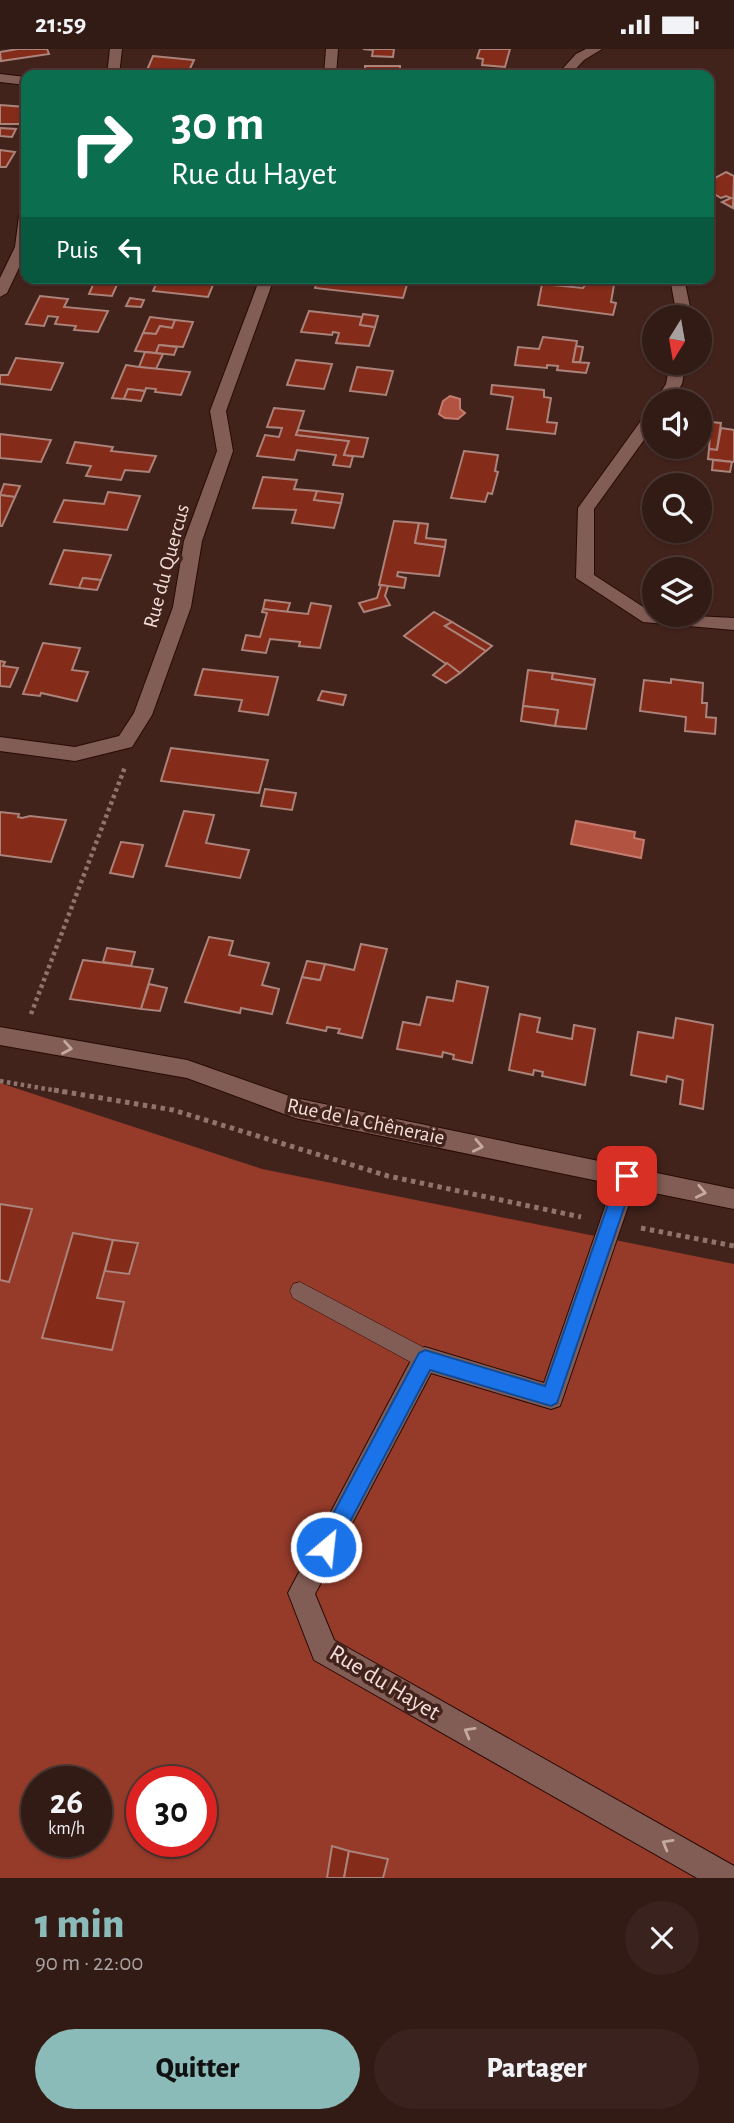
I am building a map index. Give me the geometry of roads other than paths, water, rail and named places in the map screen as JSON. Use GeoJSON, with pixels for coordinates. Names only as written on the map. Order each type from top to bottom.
{"type":"FeatureCollection","features":[{"type":"Feature","properties":{"kind":"street"},"geometry":{"type":"LineString","coordinates":[[114,70],[116,49]]}},
{"type":"Feature","properties":{"kind":"street"},"geometry":{"type":"LineString","coordinates":[[330,70],[332,49]]}},
{"type":"Feature","properties":{"kind":"street"},"geometry":{"type":"LineString","coordinates":[[568,70],[580,57],[596,49]]}},
{"type":"Feature","properties":{"kind":"street"},"geometry":{"type":"LineString","coordinates":[[0,78],[21,80]]}},
{"type":"Feature","properties":{"kind":"street"},"geometry":{"type":"LineString","coordinates":[[0,293],[21,249]]}},
{"type":"Feature","properties":{"kind":"street","name":"Rue du Quercus"},"geometry":{"type":"LineString","coordinates":[[0,744],[75,754],[125,742],[143,715],[182,607],[193,541],[225,450],[218,411],[263,284]]}},
{"type":"Feature","properties":{"kind":"street"},"geometry":{"type":"LineString","coordinates":[[678,284],[683,305]]}},
{"type":"Feature","properties":{"kind":"street"},"geometry":{"type":"LineString","coordinates":[[642,431],[586,508],[585,578],[649,618],[734,624]]}},
{"type":"Feature","properties":{"kind":"street","name":"Rue de la Chêneraie"},"geometry":{"type":"LineString","coordinates":[[0,1036],[187,1069],[295,1108],[734,1199]]}},
{"type":"Feature","properties":{"kind":"street"},"geometry":{"type":"LineString","coordinates":[[425,1359],[551,1397],[627,1176]]}},
{"type":"Feature","properties":{"kind":"street","name":"Rue du Hayet"},"geometry":{"type":"LineString","coordinates":[[425,1359],[301,1593],[324,1650],[726,1878]]}},
{"type":"Feature","properties":{"kind":"lane"},"geometry":{"type":"LineString","coordinates":[[300,1291],[425,1359]]}}]}
